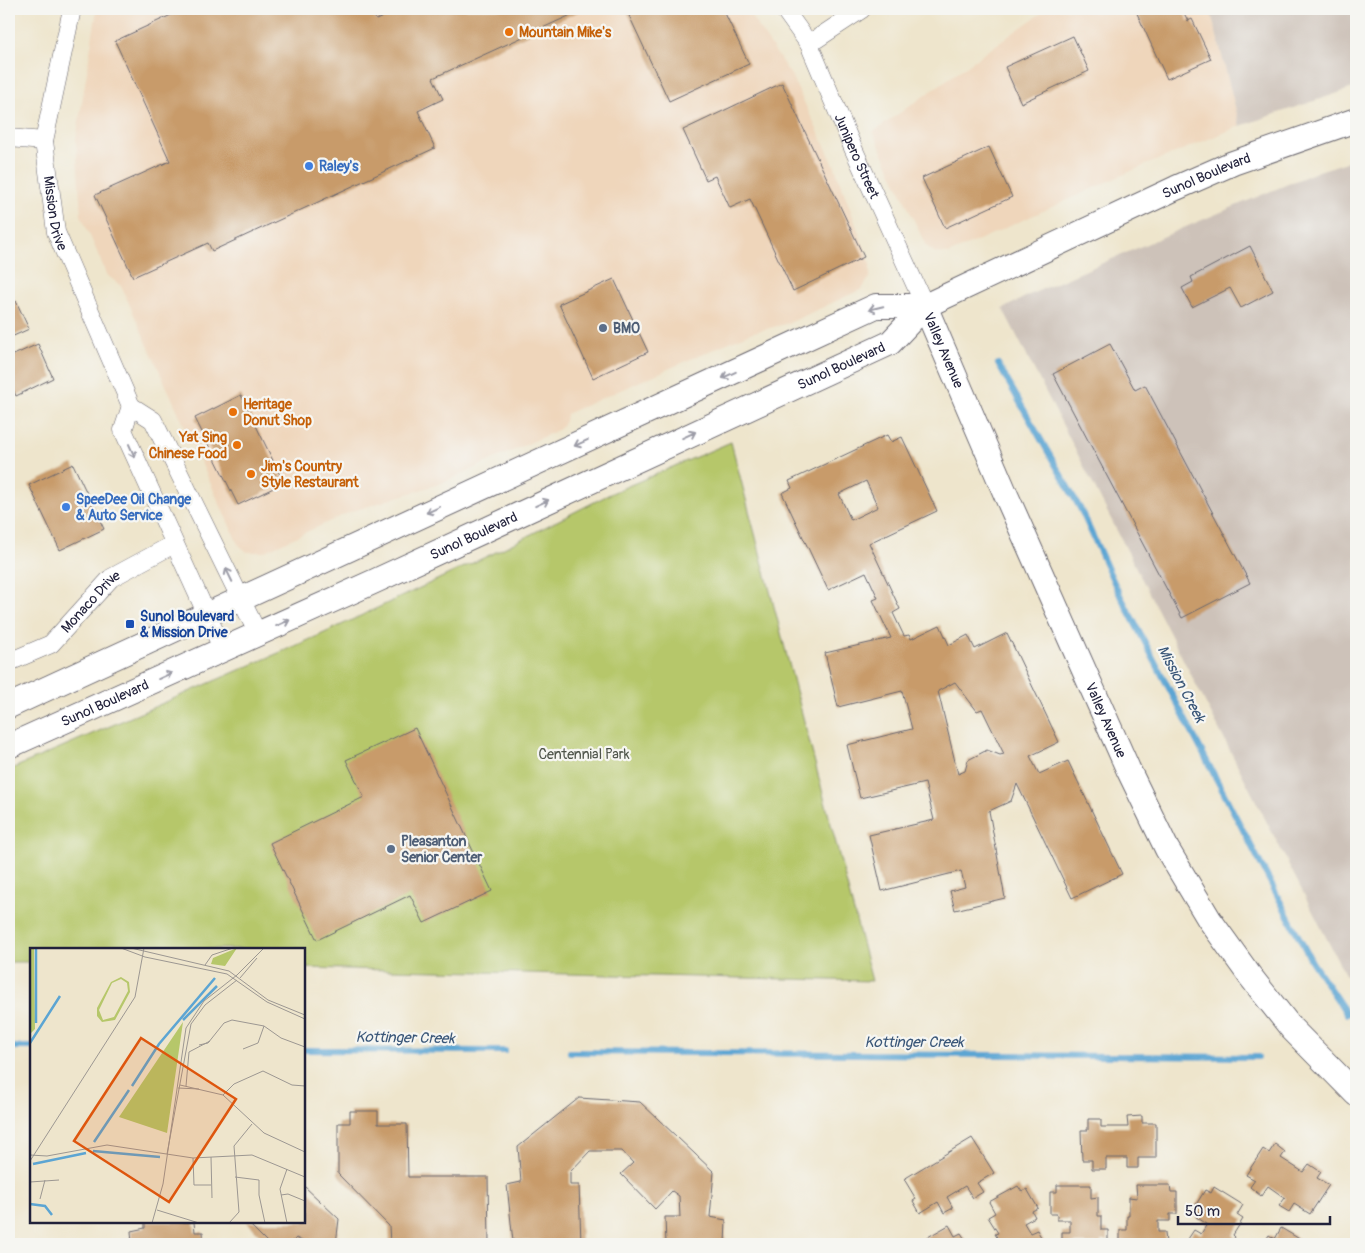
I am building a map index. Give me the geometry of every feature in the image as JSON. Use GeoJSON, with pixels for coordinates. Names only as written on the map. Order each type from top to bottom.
{"type":"FeatureCollection","features":[{"type":"Feature","properties":{"kind":"main road","name":"Sunol Boulevard"},"geometry":{"type":"LineString","coordinates":[[9,746],[258,634],[890,343],[925,306],[1216,170],[1356,120]]}},
{"type":"Feature","properties":{"kind":"main road","name":"Sunol Boulevard"},"geometry":{"type":"LineString","coordinates":[[9,706],[876,306],[925,306]]}},
{"type":"Feature","properties":{"kind":"main road","name":"Valley Avenue"},"geometry":{"type":"LineString","coordinates":[[925,306],[1006,495],[1128,769],[1167,849],[1209,919],[1250,976],[1292,1029],[1356,1094]]}},
{"type":"Feature","properties":{"kind":"street","name":"Mission Drive"},"geometry":{"type":"LineString","coordinates":[[72,9],[44,141],[56,232],[131,406]]}},
{"type":"Feature","properties":{"kind":"street","name":"Junipero Street"},"geometry":{"type":"LineString","coordinates":[[784,9],[809,44],[853,148],[925,306]]}},
{"type":"Feature","properties":{"kind":"street"},"geometry":{"type":"LineString","coordinates":[[809,44],[862,9]]}},
{"type":"Feature","properties":{"kind":"street"},"geometry":{"type":"LineString","coordinates":[[9,138],[44,141]]}},
{"type":"Feature","properties":{"kind":"street"},"geometry":{"type":"LineString","coordinates":[[223,650],[123,430],[131,406],[153,420],[258,634]]}},
{"type":"Feature","properties":{"kind":"street","name":"Monaco Drive"},"geometry":{"type":"LineString","coordinates":[[9,662],[51,644],[110,578],[174,544]]}},
{"type":"Feature","properties":{"kind":"shaded area"},"geometry":{"type":"Polygon","coordinates":[[[97,9],[746,9],[791,75],[834,165],[870,263],[870,277],[862,289],[789,323],[750,333],[566,414],[565,421],[560,429],[442,483],[350,512],[263,552],[247,552],[238,544],[121,286],[107,275],[81,215],[76,140],[97,9]]]}},
{"type":"Feature","properties":{"kind":"shaded area"},"geometry":{"type":"Polygon","coordinates":[[[1047,9],[1210,9],[1240,126],[1136,169],[948,254],[936,253],[926,246],[873,132],[1047,9]]]}},
{"type":"Feature","properties":{"kind":"shaded area"},"geometry":{"type":"Polygon","coordinates":[[[1210,9],[1356,9],[1356,87],[1240,126],[1210,9]]]}},
{"type":"Feature","properties":{"kind":"shaded area"},"geometry":{"type":"Polygon","coordinates":[[[1356,159],[1356,980],[1348,980],[1003,309],[1029,295],[1188,226],[1319,171],[1356,159]]]}},
{"type":"Feature","properties":{"kind":"green space","name":"Centennial Park"},"geometry":{"type":"Polygon","coordinates":[[[731,442],[872,981],[305,968],[305,948],[30,948],[30,962],[9,962],[9,770],[320,635],[496,552],[614,492],[731,442]]]}},
{"type":"Feature","properties":{"kind":"building"},"geometry":{"type":"Polygon","coordinates":[[[184,9],[371,9],[376,20],[400,9],[584,9],[433,78],[443,99],[418,111],[435,148],[212,251],[208,243],[133,277],[95,195],[170,161],[115,41],[184,9]]]}},
{"type":"Feature","properties":{"kind":"building"},"geometry":{"type":"Polygon","coordinates":[[[626,9],[723,9],[749,64],[669,101],[626,9]]]}},
{"type":"Feature","properties":{"kind":"building"},"geometry":{"type":"Polygon","coordinates":[[[1135,9],[1182,9],[1188,21],[1192,19],[1211,59],[1167,79],[1135,9]]]}},
{"type":"Feature","properties":{"kind":"building"},"geometry":{"type":"Polygon","coordinates":[[[1073,36],[1089,71],[1021,103],[1005,67],[1073,36]]]}},
{"type":"Feature","properties":{"kind":"building"},"geometry":{"type":"Polygon","coordinates":[[[782,83],[864,257],[793,291],[750,199],[730,208],[715,176],[706,180],[683,130],[782,83]]]}},
{"type":"Feature","properties":{"kind":"building"},"geometry":{"type":"Polygon","coordinates":[[[989,147],[1012,197],[945,228],[922,178],[989,147]]]}},
{"type":"Feature","properties":{"kind":"building"},"geometry":{"type":"Polygon","coordinates":[[[1250,246],[1273,291],[1241,308],[1230,288],[1192,307],[1182,288],[1193,282],[1191,277],[1250,246]]]}},
{"type":"Feature","properties":{"kind":"building","name":"BMO"},"geometry":{"type":"Polygon","coordinates":[[[614,279],[648,352],[593,378],[559,304],[614,279]]]}},
{"type":"Feature","properties":{"kind":"building"},"geometry":{"type":"Polygon","coordinates":[[[16,301],[29,329],[9,338],[9,304],[16,301]]]}},
{"type":"Feature","properties":{"kind":"building"},"geometry":{"type":"Polygon","coordinates":[[[38,344],[53,378],[16,396],[9,381],[9,357],[38,344]]]}},
{"type":"Feature","properties":{"kind":"building"},"geometry":{"type":"Polygon","coordinates":[[[1110,344],[1135,390],[1145,385],[1250,583],[1182,618],[1053,374],[1110,344]]]}},
{"type":"Feature","properties":{"kind":"building"},"geometry":{"type":"Polygon","coordinates":[[[241,395],[284,483],[238,505],[195,418],[241,395]]]}},
{"type":"Feature","properties":{"kind":"building"},"geometry":{"type":"Polygon","coordinates":[[[887,435],[891,442],[902,437],[937,511],[869,543],[900,609],[893,613],[904,636],[909,635],[911,639],[940,625],[949,645],[968,635],[975,649],[1007,633],[1059,742],[1030,756],[1039,774],[1068,761],[1122,874],[1072,898],[1017,784],[1011,801],[989,811],[1005,898],[955,910],[950,891],[965,887],[961,871],[882,891],[869,835],[934,820],[925,783],[860,798],[847,745],[912,729],[902,691],[838,707],[825,653],[891,638],[873,600],[878,598],[866,572],[828,590],[782,493],[792,488],[789,481],[887,435]],[[866,481],[839,494],[851,520],[878,507],[866,481]],[[955,682],[938,691],[958,774],[965,771],[968,760],[987,750],[1000,755],[1004,754],[982,709],[977,711],[955,682]]]}},
{"type":"Feature","properties":{"kind":"building","name":"SpeeDee Oil Change & Auto Service"},"geometry":{"type":"Polygon","coordinates":[[[73,464],[104,529],[60,550],[29,485],[73,464]]]}},
{"type":"Feature","properties":{"kind":"building"},"geometry":{"type":"Polygon","coordinates":[[[415,728],[492,891],[424,923],[410,895],[317,940],[270,843],[364,797],[346,760],[415,728]]]}},
{"type":"Feature","properties":{"kind":"building"},"geometry":{"type":"Polygon","coordinates":[[[579,1098],[640,1102],[714,1172],[710,1217],[726,1220],[725,1244],[666,1244],[665,1217],[680,1217],[679,1196],[672,1191],[655,1209],[621,1174],[633,1163],[622,1151],[590,1151],[570,1172],[570,1185],[579,1185],[581,1244],[540,1244],[540,1240],[513,1242],[507,1185],[521,1182],[518,1147],[579,1098]]]}},
{"type":"Feature","properties":{"kind":"building"},"geometry":{"type":"Polygon","coordinates":[[[350,1111],[378,1111],[378,1124],[407,1124],[408,1177],[488,1177],[489,1244],[390,1244],[389,1226],[338,1174],[338,1123],[350,1123],[350,1111]]]}},
{"type":"Feature","properties":{"kind":"building"},"geometry":{"type":"Polygon","coordinates":[[[1142,1116],[1142,1123],[1156,1123],[1156,1158],[1138,1158],[1138,1168],[1127,1168],[1127,1158],[1106,1158],[1106,1169],[1092,1169],[1092,1160],[1082,1160],[1081,1130],[1088,1130],[1088,1119],[1101,1119],[1101,1127],[1128,1127],[1127,1117],[1142,1116]]]}},
{"type":"Feature","properties":{"kind":"building"},"geometry":{"type":"Polygon","coordinates":[[[972,1138],[994,1173],[977,1183],[983,1192],[973,1198],[965,1186],[947,1197],[953,1208],[944,1213],[938,1202],[920,1213],[913,1201],[916,1199],[904,1179],[972,1138]]]}},
{"type":"Feature","properties":{"kind":"building"},"geometry":{"type":"Polygon","coordinates":[[[1275,1144],[1285,1152],[1281,1158],[1303,1172],[1309,1164],[1321,1172],[1317,1178],[1329,1185],[1310,1214],[1294,1204],[1289,1212],[1279,1206],[1285,1198],[1268,1186],[1261,1196],[1250,1187],[1255,1180],[1246,1175],[1263,1149],[1269,1153],[1275,1144]]]}},
{"type":"Feature","properties":{"kind":"building"},"geometry":{"type":"Polygon","coordinates":[[[1057,1185],[1091,1185],[1091,1198],[1098,1197],[1098,1216],[1101,1216],[1101,1230],[1108,1230],[1108,1241],[1101,1241],[1101,1244],[1062,1244],[1062,1232],[1070,1232],[1070,1220],[1057,1220],[1057,1214],[1050,1214],[1050,1192],[1057,1192],[1057,1185]]]}},
{"type":"Feature","properties":{"kind":"building"},"geometry":{"type":"Polygon","coordinates":[[[1136,1185],[1170,1185],[1171,1192],[1177,1192],[1177,1214],[1170,1214],[1170,1221],[1158,1221],[1158,1232],[1165,1232],[1166,1244],[1126,1244],[1126,1241],[1120,1241],[1120,1230],[1127,1230],[1129,1197],[1137,1198],[1136,1185]]]}},
{"type":"Feature","properties":{"kind":"building"},"geometry":{"type":"Polygon","coordinates":[[[1018,1186],[1022,1192],[1027,1189],[1038,1208],[1032,1211],[1035,1217],[1024,1223],[1030,1233],[1037,1230],[1044,1242],[1041,1244],[1001,1244],[995,1234],[998,1233],[988,1217],[995,1213],[989,1202],[1018,1186]]]}},
{"type":"Feature","properties":{"kind":"building"},"geometry":{"type":"Polygon","coordinates":[[[305,1187],[339,1219],[336,1244],[304,1244],[304,1242],[296,1238],[290,1244],[269,1244],[248,1223],[305,1223],[305,1187]]]}},
{"type":"Feature","properties":{"kind":"building"},"geometry":{"type":"Polygon","coordinates":[[[1214,1187],[1243,1205],[1237,1215],[1243,1219],[1233,1235],[1235,1237],[1231,1244],[1189,1244],[1186,1242],[1194,1230],[1201,1234],[1207,1224],[1196,1217],[1199,1212],[1194,1208],[1205,1190],[1211,1193],[1214,1187]]]}},
{"type":"Feature","properties":{"kind":"building"},"geometry":{"type":"Polygon","coordinates":[[[145,1223],[194,1223],[195,1232],[203,1232],[204,1244],[132,1244],[131,1231],[145,1228],[145,1223]]]}},
{"type":"Feature","properties":{"kind":"building"},"geometry":{"type":"Polygon","coordinates":[[[949,1225],[955,1236],[961,1233],[968,1244],[920,1244],[919,1242],[949,1225]]]}},
{"type":"Feature","properties":{"kind":"building"},"geometry":{"type":"Polygon","coordinates":[[[1281,1228],[1308,1244],[1263,1244],[1269,1235],[1275,1239],[1281,1228]]]}},
{"type":"Feature","properties":{"kind":"waterway","name":"Mission Creek"},"geometry":{"type":"LineString","coordinates":[[998,364],[1081,510],[1117,589],[1312,962],[1347,1014]]}},
{"type":"Feature","properties":{"kind":"waterway","name":"Kottinger Creek"},"geometry":{"type":"LineString","coordinates":[[9,1047],[30,1047]]}},
{"type":"Feature","properties":{"kind":"waterway","name":"Kottinger Creek"},"geometry":{"type":"LineString","coordinates":[[305,1050],[505,1051]]}},
{"type":"Feature","properties":{"kind":"waterway","name":"Kottinger Creek"},"geometry":{"type":"LineString","coordinates":[[570,1052],[1258,1057]]}},
{"type":"Feature","properties":{"kind":"place","name":"Mountain Mike's"},"geometry":{"type":"Point","coordinates":[509,32]}},
{"type":"Feature","properties":{"kind":"place","name":"Raley's"},"geometry":{"type":"Point","coordinates":[309,166]}},
{"type":"Feature","properties":{"kind":"place","name":"BMO"},"geometry":{"type":"Point","coordinates":[603,328]}},
{"type":"Feature","properties":{"kind":"place","name":"Heritage Donut Shop"},"geometry":{"type":"Point","coordinates":[233,412]}},
{"type":"Feature","properties":{"kind":"place","name":"Yat Sing Chinese Food"},"geometry":{"type":"Point","coordinates":[237,445]}},
{"type":"Feature","properties":{"kind":"place","name":"Jim's Country Style Restaurant"},"geometry":{"type":"Point","coordinates":[251,474]}},
{"type":"Feature","properties":{"kind":"place","name":"SpeeDee Oil Change & Auto Service"},"geometry":{"type":"Point","coordinates":[66,507]}},
{"type":"Feature","properties":{"kind":"place","name":"Sunol Boulevard & Mission Drive"},"geometry":{"type":"Point","coordinates":[130,624]}},
{"type":"Feature","properties":{"kind":"place","name":"Pleasanton Senior Center"},"geometry":{"type":"Point","coordinates":[391,849]}}]}
